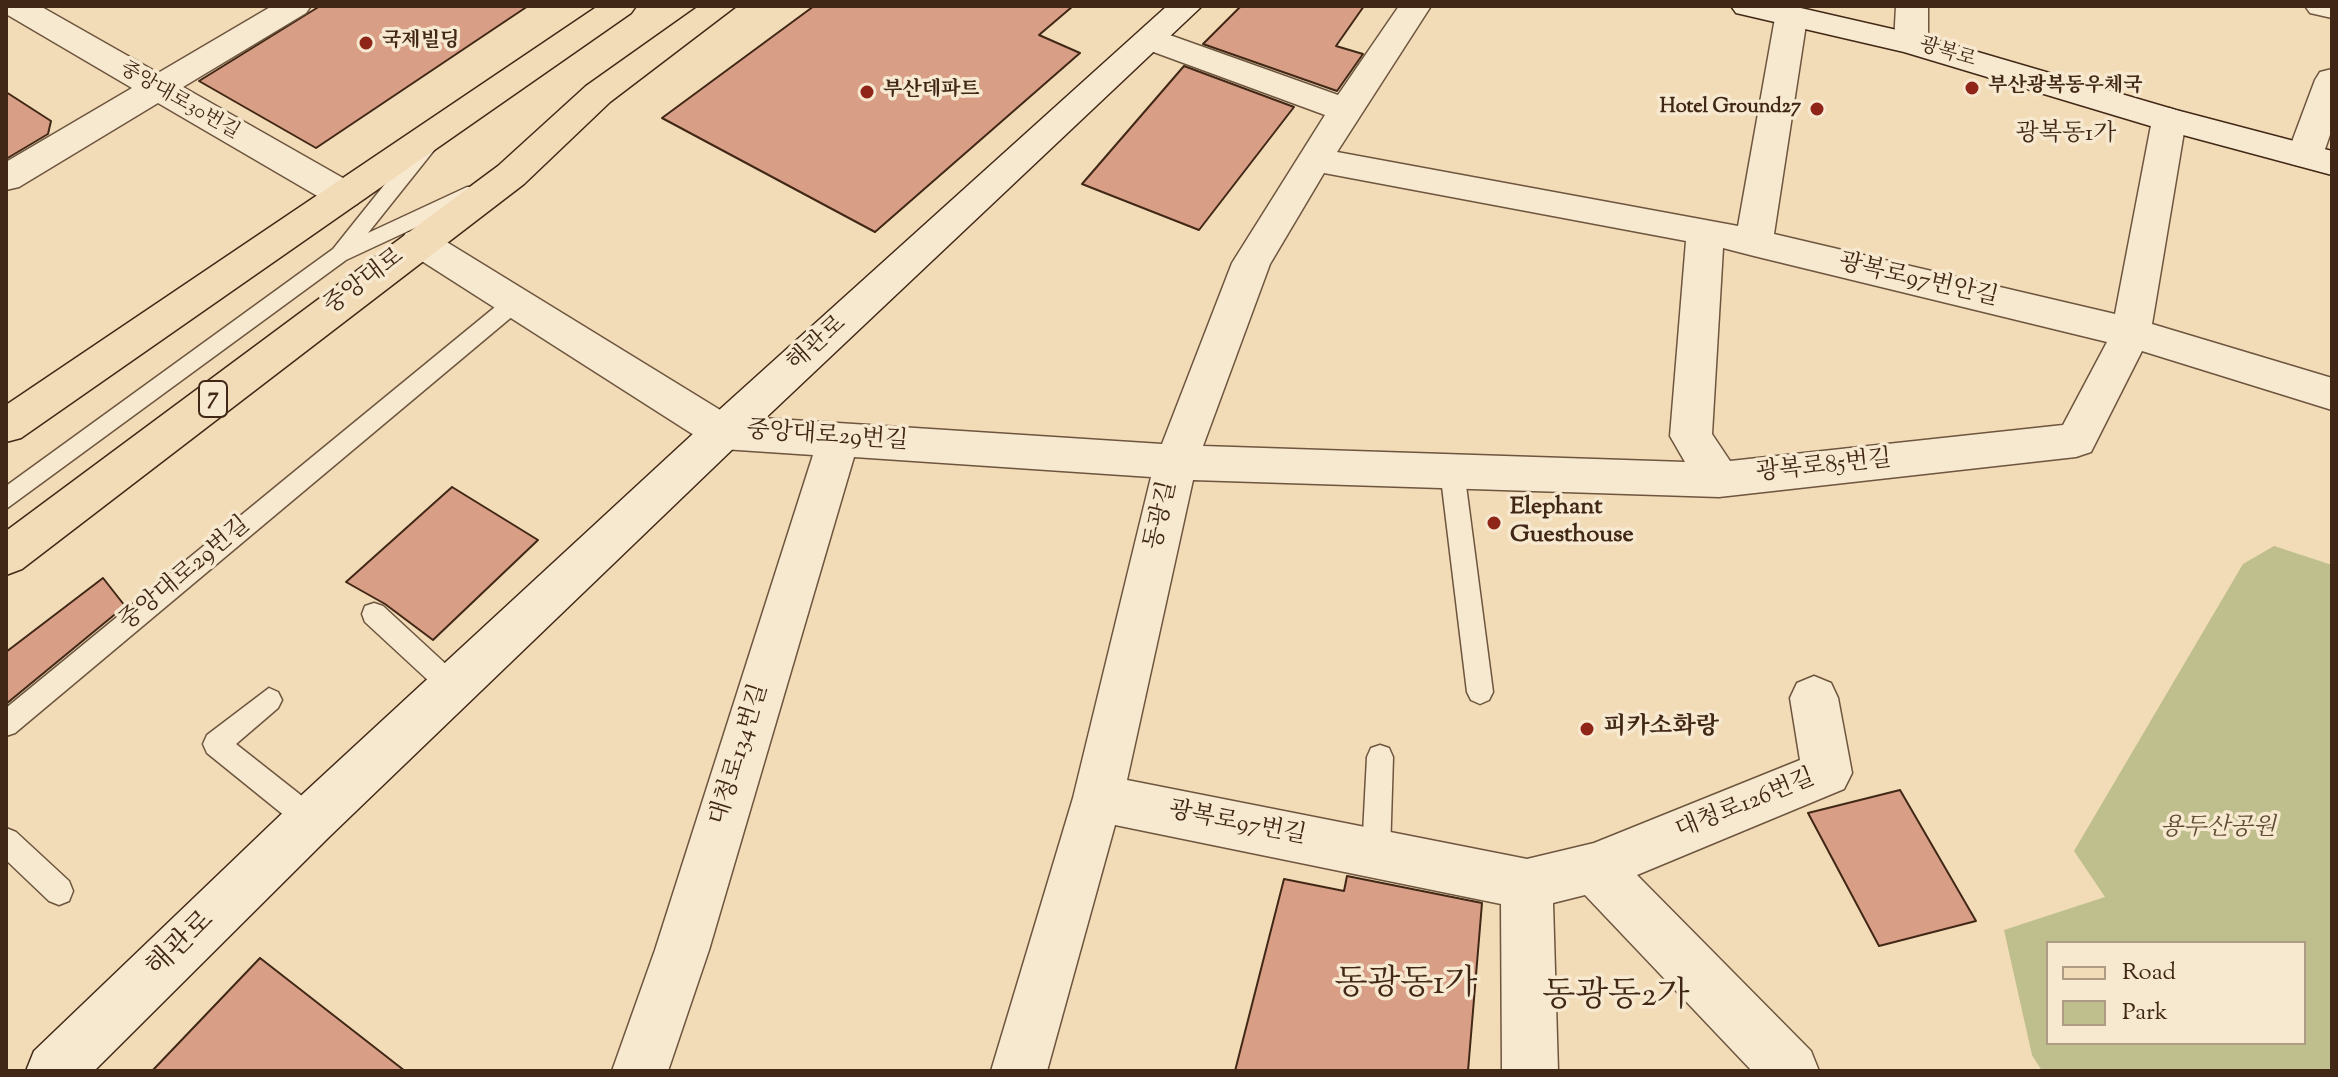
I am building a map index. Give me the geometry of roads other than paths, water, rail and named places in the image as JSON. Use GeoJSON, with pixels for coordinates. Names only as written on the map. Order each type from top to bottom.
{"type":"FeatureCollection","features":[{"type":"Feature","properties":{"kind":"main road"},"geometry":{"type":"LineString","coordinates":[[6,426],[620,6]]}},
{"type":"Feature","properties":{"kind":"main road","name":"중앙대로"},"geometry":{"type":"LineString","coordinates":[[6,556],[511,175],[598,94],[720,6]]}},
{"type":"Feature","properties":{"kind":"street","name":"중앙대로30번길"},"geometry":{"type":"LineString","coordinates":[[16,6],[155,89],[344,195]]}},
{"type":"Feature","properties":{"kind":"street"},"geometry":{"type":"LineString","coordinates":[[6,178],[295,6]]}},
{"type":"Feature","properties":{"kind":"street","name":"해관로"},"geometry":{"type":"LineString","coordinates":[[54,1071],[311,820],[723,432],[1186,6]]}},
{"type":"Feature","properties":{"kind":"street","name":"동광길"},"geometry":{"type":"LineString","coordinates":[[1019,1071],[1098,798],[1176,462],[1251,263],[1345,110],[1415,6]]}},
{"type":"Feature","properties":{"kind":"street","name":"광복로"},"geometry":{"type":"LineString","coordinates":[[1747,6],[1911,43],[2169,120],[2318,159]]}},
{"type":"Feature","properties":{"kind":"street"},"geometry":{"type":"LineString","coordinates":[[1911,43],[1912,6]]}},
{"type":"Feature","properties":{"kind":"street"},"geometry":{"type":"LineString","coordinates":[[2321,6],[2332,8]]}},
{"type":"Feature","properties":{"kind":"street"},"geometry":{"type":"LineString","coordinates":[[1754,243],[1791,18]]}},
{"type":"Feature","properties":{"kind":"street"},"geometry":{"type":"LineString","coordinates":[[1152,40],[1345,110]]}},
{"type":"Feature","properties":{"kind":"street"},"geometry":{"type":"LineString","coordinates":[[2318,159],[2332,80]]}},
{"type":"Feature","properties":{"kind":"street","name":"광복로85번길"},"geometry":{"type":"LineString","coordinates":[[1176,462],[1719,480],[2076,440],[2131,333],[2169,120]]}},
{"type":"Feature","properties":{"kind":"street","name":"광복로97번안길"},"geometry":{"type":"LineString","coordinates":[[1317,160],[1705,231],[2131,333]]}},
{"type":"Feature","properties":{"kind":"street"},"geometry":{"type":"LineString","coordinates":[[1705,231],[1691,436],[1719,480]]}},
{"type":"Feature","properties":{"kind":"street","name":"중앙대로29번길"},"geometry":{"type":"LineString","coordinates":[[419,242],[513,304],[723,432],[1176,462]]}},
{"type":"Feature","properties":{"kind":"street"},"geometry":{"type":"LineString","coordinates":[[2131,333],[2332,394]]}},
{"type":"Feature","properties":{"kind":"street","name":"대청로134번길"},"geometry":{"type":"LineString","coordinates":[[640,1071],[682,950],[839,438]]}},
{"type":"Feature","properties":{"kind":"street","name":"대청로126번길"},"geometry":{"type":"LineString","coordinates":[[1527,884],[1594,868],[1827,773],[1814,698]]}},
{"type":"Feature","properties":{"kind":"street","name":"광복로97번길"},"geometry":{"type":"LineString","coordinates":[[1098,798],[1527,884]]}},
{"type":"Feature","properties":{"kind":"street"},"geometry":{"type":"LineString","coordinates":[[1594,868],[1791,1071]]}},
{"type":"Feature","properties":{"kind":"street"},"geometry":{"type":"LineString","coordinates":[[1527,884],[1530,1071]]}},
{"type":"Feature","properties":{"kind":"lane"},"geometry":{"type":"LineString","coordinates":[[339,255],[439,130]]}},
{"type":"Feature","properties":{"kind":"lane"},"geometry":{"type":"LineString","coordinates":[[6,499],[339,255],[511,175]]}},
{"type":"Feature","properties":{"kind":"lane","name":"중앙대로29번길"},"geometry":{"type":"LineString","coordinates":[[6,724],[513,304]]}},
{"type":"Feature","properties":{"kind":"lane"},"geometry":{"type":"LineString","coordinates":[[1452,470],[1480,692]]}},
{"type":"Feature","properties":{"kind":"lane"},"geometry":{"type":"LineString","coordinates":[[374,614],[453,687]]}},
{"type":"Feature","properties":{"kind":"lane"},"geometry":{"type":"LineString","coordinates":[[269,700],[216,744],[311,820]]}},
{"type":"Feature","properties":{"kind":"lane"},"geometry":{"type":"LineString","coordinates":[[1376,853],[1380,757]]}},
{"type":"Feature","properties":{"kind":"lane"},"geometry":{"type":"LineString","coordinates":[[6,841],[59,891]]}},
{"type":"Feature","properties":{"kind":"place","name":"국제빌딩"},"geometry":{"type":"Point","coordinates":[366,43]}},
{"type":"Feature","properties":{"kind":"place","name":"부산광복동우체국"},"geometry":{"type":"Point","coordinates":[1972,88]}},
{"type":"Feature","properties":{"kind":"place","name":"부산데파트"},"geometry":{"type":"Point","coordinates":[867,92]}},
{"type":"Feature","properties":{"kind":"place","name":"Hotel Ground27"},"geometry":{"type":"Point","coordinates":[1817,109]}},
{"type":"Feature","properties":{"kind":"place","name":"Elephant Guesthouse"},"geometry":{"type":"Point","coordinates":[1494,523]}},
{"type":"Feature","properties":{"kind":"place","name":"피카소화랑"},"geometry":{"type":"Point","coordinates":[1587,729]}},
{"type":"Feature","properties":{"kind":"district","name":"광복동1가"},"geometry":{"type":"Point","coordinates":[2066,136]}},
{"type":"Feature","properties":{"kind":"district","name":"동광동1가"},"geometry":{"type":"Point","coordinates":[1406,987]}},
{"type":"Feature","properties":{"kind":"district","name":"동광동2가"},"geometry":{"type":"Point","coordinates":[1616,999]}},
{"type":"Feature","properties":{"kind":"park label","name":"용두산공원"},"geometry":{"type":"Point","coordinates":[2218,830]}}]}
